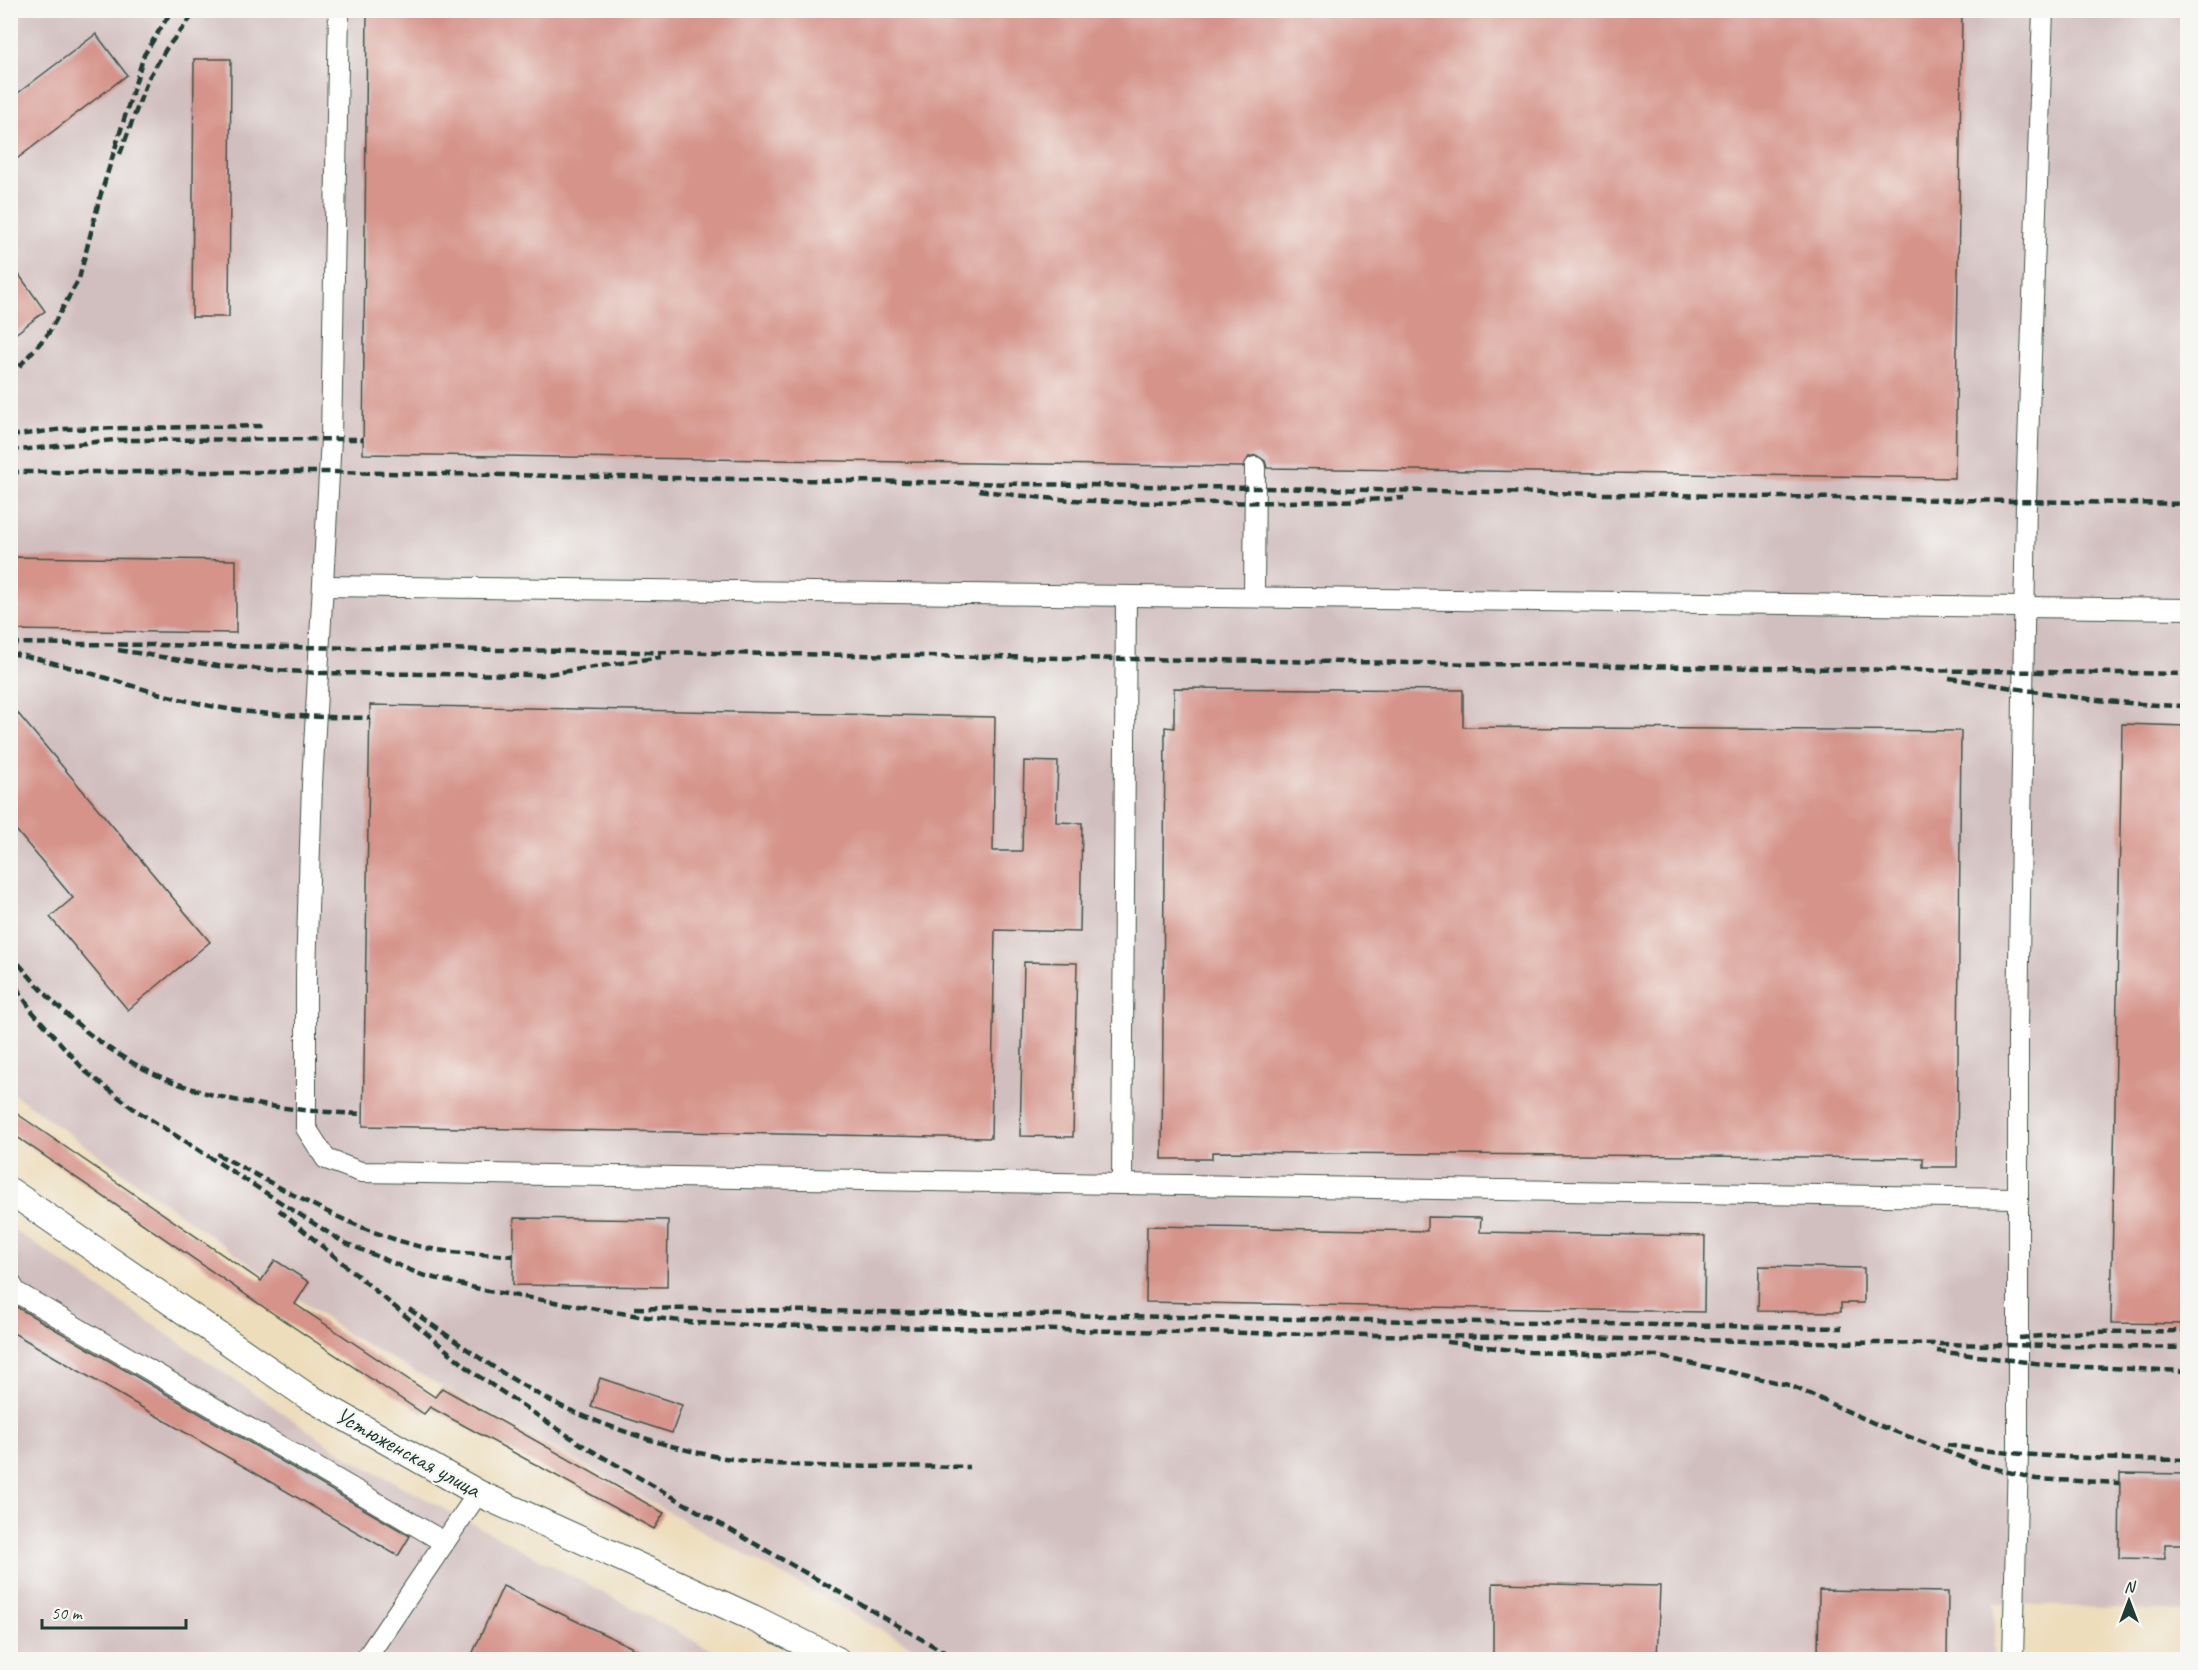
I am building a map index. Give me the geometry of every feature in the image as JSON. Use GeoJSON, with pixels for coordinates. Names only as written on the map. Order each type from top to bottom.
{"type":"FeatureCollection","features":[{"type":"Feature","properties":{"kind":"main road","name":"Устюженская улица"},"geometry":{"type":"LineString","coordinates":[[10,1191],[307,1396],[478,1493],[753,1618],[837,1659]]}},
{"type":"Feature","properties":{"kind":"lane"},"geometry":{"type":"LineString","coordinates":[[339,10],[331,438],[306,973],[306,1128],[326,1159],[361,1172],[1122,1182],[2016,1198]]}},
{"type":"Feature","properties":{"kind":"lane"},"geometry":{"type":"LineString","coordinates":[[2013,1659],[2018,1455],[2016,1198],[2025,606],[2043,10]]}},
{"type":"Feature","properties":{"kind":"lane"},"geometry":{"type":"LineString","coordinates":[[1254,597],[1256,468]]}},
{"type":"Feature","properties":{"kind":"lane"},"geometry":{"type":"LineString","coordinates":[[323,586],[2187,609]]}},
{"type":"Feature","properties":{"kind":"lane"},"geometry":{"type":"LineString","coordinates":[[1122,1182],[1126,596]]}},
{"type":"Feature","properties":{"kind":"lane"},"geometry":{"type":"LineString","coordinates":[[10,1282],[16,1292],[444,1542]]}},
{"type":"Feature","properties":{"kind":"lane"},"geometry":{"type":"LineString","coordinates":[[364,1659],[478,1493]]}},
{"type":"Feature","properties":{"kind":"shaded area"},"geometry":{"type":"Polygon","coordinates":[[[11,11],[2187,11],[2187,1612],[1994,1603],[1994,1660],[934,1659],[347,1334],[11,1092],[11,11]]]}},
{"type":"Feature","properties":{"kind":"shaded area"},"geometry":{"type":"Polygon","coordinates":[[[10,1227],[352,1460],[729,1659],[11,1659],[10,1227]]]}},
{"type":"Feature","properties":{"kind":"building"},"geometry":{"type":"Polygon","coordinates":[[[367,10],[1962,10],[1955,478],[1267,468],[1265,461],[1256,455],[1249,457],[1243,467],[363,454],[367,10]]]}},
{"type":"Feature","properties":{"kind":"building"},"geometry":{"type":"Polygon","coordinates":[[[96,34],[127,75],[10,164],[10,99],[96,34]]]}},
{"type":"Feature","properties":{"kind":"building"},"geometry":{"type":"Polygon","coordinates":[[[194,59],[231,59],[229,317],[192,317],[194,59]]]}},
{"type":"Feature","properties":{"kind":"building"},"geometry":{"type":"Polygon","coordinates":[[[10,262],[45,311],[10,338],[10,262]]]}},
{"type":"Feature","properties":{"kind":"building"},"geometry":{"type":"Polygon","coordinates":[[[10,557],[236,560],[236,633],[10,630],[10,557]]]}},
{"type":"Feature","properties":{"kind":"building"},"geometry":{"type":"Polygon","coordinates":[[[1174,688],[1463,690],[1463,727],[1961,731],[1957,1167],[1923,1167],[1923,1158],[1212,1152],[1212,1159],[1162,1159],[1165,727],[1174,728],[1174,688]]]}},
{"type":"Feature","properties":{"kind":"building"},"geometry":{"type":"Polygon","coordinates":[[[10,704],[210,942],[128,1010],[50,917],[73,898],[10,823],[10,704]]]}},
{"type":"Feature","properties":{"kind":"building"},"geometry":{"type":"Polygon","coordinates":[[[370,705],[995,717],[993,851],[1022,851],[1024,761],[1058,762],[1056,822],[1082,823],[1080,932],[995,930],[991,1138],[363,1126],[370,705]]]}},
{"type":"Feature","properties":{"kind":"building"},"geometry":{"type":"Polygon","coordinates":[[[2122,724],[2187,726],[2187,1324],[2111,1323],[2122,724]]]}},
{"type":"Feature","properties":{"kind":"building"},"geometry":{"type":"Polygon","coordinates":[[[1024,962],[1077,963],[1073,1137],[1020,1136],[1024,962]]]}},
{"type":"Feature","properties":{"kind":"building"},"geometry":{"type":"Polygon","coordinates":[[[10,1109],[261,1281],[275,1260],[309,1282],[295,1304],[435,1397],[442,1388],[664,1513],[654,1529],[430,1407],[424,1414],[268,1310],[10,1132],[10,1109]]]}},
{"type":"Feature","properties":{"kind":"building"},"geometry":{"type":"Polygon","coordinates":[[[1427,1217],[1481,1218],[1480,1232],[1705,1236],[1704,1312],[1146,1302],[1147,1226],[1427,1231],[1427,1217]]]}},
{"type":"Feature","properties":{"kind":"building"},"geometry":{"type":"Polygon","coordinates":[[[514,1218],[668,1220],[667,1287],[513,1285],[514,1218]]]}},
{"type":"Feature","properties":{"kind":"building"},"geometry":{"type":"Polygon","coordinates":[[[1759,1266],[1864,1268],[1864,1303],[1841,1303],[1841,1312],[1758,1311],[1759,1266]]]}},
{"type":"Feature","properties":{"kind":"building"},"geometry":{"type":"Polygon","coordinates":[[[10,1303],[410,1536],[398,1556],[10,1331],[10,1303]]]}},
{"type":"Feature","properties":{"kind":"building"},"geometry":{"type":"Polygon","coordinates":[[[600,1378],[682,1405],[672,1433],[591,1407],[600,1378]]]}},
{"type":"Feature","properties":{"kind":"building"},"geometry":{"type":"Polygon","coordinates":[[[2120,1473],[2187,1474],[2187,1544],[2165,1544],[2165,1559],[2119,1558],[2120,1473]]]}},
{"type":"Feature","properties":{"kind":"building"},"geometry":{"type":"Polygon","coordinates":[[[1493,1583],[1660,1586],[1657,1659],[1493,1659],[1493,1583]]]}},
{"type":"Feature","properties":{"kind":"building"},"geometry":{"type":"Polygon","coordinates":[[[503,1586],[656,1659],[470,1659],[503,1586]]]}},
{"type":"Feature","properties":{"kind":"building"},"geometry":{"type":"Polygon","coordinates":[[[1819,1590],[1948,1592],[1947,1659],[1818,1659],[1819,1590]]]}},
{"type":"Feature","properties":{"kind":"railway"},"geometry":{"type":"LineString","coordinates":[[10,377],[48,334],[79,279],[100,197],[144,55],[172,10]]}},
{"type":"Feature","properties":{"kind":"railway"},"geometry":{"type":"LineString","coordinates":[[120,154],[148,79],[166,49],[197,10]]}},
{"type":"Feature","properties":{"kind":"railway"},"geometry":{"type":"LineString","coordinates":[[10,436],[64,429],[266,426]]}},
{"type":"Feature","properties":{"kind":"railway"},"geometry":{"type":"LineString","coordinates":[[10,451],[114,440],[363,439]]}},
{"type":"Feature","properties":{"kind":"railway"},"geometry":{"type":"LineString","coordinates":[[10,472],[329,472],[2188,504]]}},
{"type":"Feature","properties":{"kind":"railway"},"geometry":{"type":"LineString","coordinates":[[979,490],[1064,499],[1150,503],[1306,502],[1404,498]]}},
{"type":"Feature","properties":{"kind":"railway"},"geometry":{"type":"LineString","coordinates":[[10,643],[2188,674]]}},
{"type":"Feature","properties":{"kind":"railway"},"geometry":{"type":"LineString","coordinates":[[118,650],[218,666],[318,673],[541,675],[661,657]]}},
{"type":"Feature","properties":{"kind":"railway"},"geometry":{"type":"LineString","coordinates":[[10,653],[174,697],[240,711],[370,718]]}},
{"type":"Feature","properties":{"kind":"railway"},"geometry":{"type":"LineString","coordinates":[[1949,678],[2097,700],[2188,706]]}},
{"type":"Feature","properties":{"kind":"railway"},"geometry":{"type":"LineString","coordinates":[[10,953],[48,996],[86,1031],[125,1058],[166,1079],[209,1094],[256,1104],[363,1114]]}},
{"type":"Feature","properties":{"kind":"railway"},"geometry":{"type":"LineString","coordinates":[[10,976],[31,1010],[86,1072],[134,1109],[343,1242],[422,1275],[488,1291],[639,1316],[697,1323],[750,1325],[2188,1348]]}},
{"type":"Feature","properties":{"kind":"railway"},"geometry":{"type":"LineString","coordinates":[[217,1154],[319,1208],[399,1241],[448,1252],[513,1256]]}},
{"type":"Feature","properties":{"kind":"railway"},"geometry":{"type":"LineString","coordinates":[[279,1210],[475,1374],[582,1445],[958,1660]]}},
{"type":"Feature","properties":{"kind":"railway"},"geometry":{"type":"LineString","coordinates":[[635,1308],[1842,1328]]}},
{"type":"Feature","properties":{"kind":"railway"},"geometry":{"type":"LineString","coordinates":[[409,1309],[543,1397],[601,1423],[659,1443],[719,1457],[781,1464],[969,1467]]}},
{"type":"Feature","properties":{"kind":"railway"},"geometry":{"type":"LineString","coordinates":[[2019,1338],[2084,1332],[2188,1331]]}},
{"type":"Feature","properties":{"kind":"railway"},"geometry":{"type":"LineString","coordinates":[[1447,1342],[1529,1352],[1657,1356],[1789,1385],[1876,1424],[1981,1465],[2036,1479],[2120,1483]]}},
{"type":"Feature","properties":{"kind":"railway"},"geometry":{"type":"LineString","coordinates":[[1937,1351],[2059,1366],[2188,1371]]}},
{"type":"Feature","properties":{"kind":"railway"},"geometry":{"type":"LineString","coordinates":[[1947,1445],[2037,1455],[2188,1460]]}}]}
